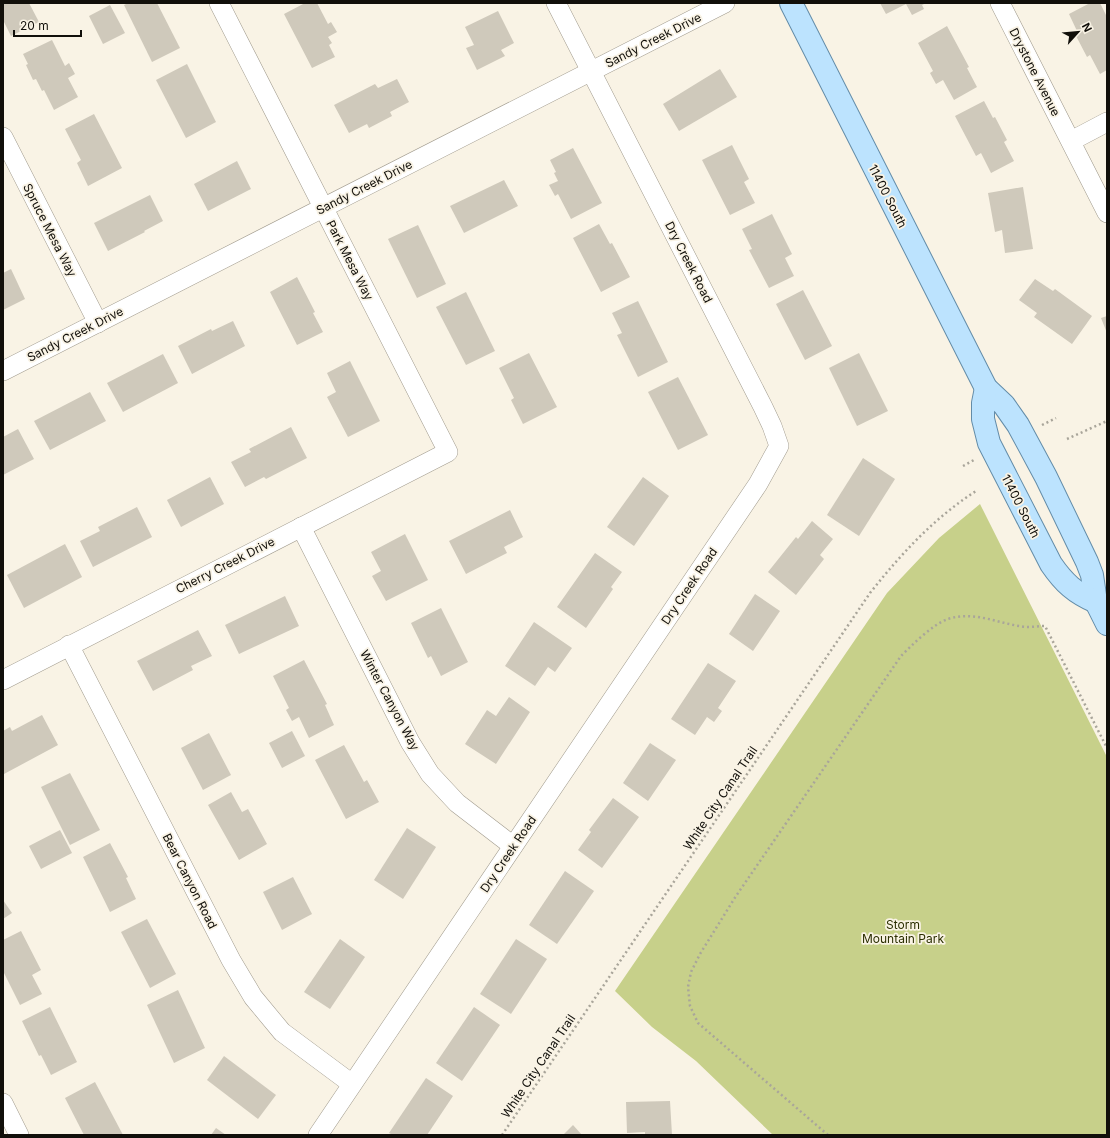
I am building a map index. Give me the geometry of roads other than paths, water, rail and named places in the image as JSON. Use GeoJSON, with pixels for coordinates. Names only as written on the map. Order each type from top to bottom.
{"type":"FeatureCollection","features":[{"type":"Feature","properties":{"kind":"main road","name":"11400 South"},"geometry":{"type":"LineString","coordinates":[[791,3],[986,388],[1012,415],[1046,477],[1087,562],[1102,599],[1107,624]]}},
{"type":"Feature","properties":{"kind":"main road","name":"11400 South"},"geometry":{"type":"LineString","coordinates":[[986,388],[983,419],[989,443],[1047,558],[1060,577],[1071,588],[1083,596],[1102,599]]}},
{"type":"Feature","properties":{"kind":"street","name":"Park Mesa Way"},"geometry":{"type":"LineString","coordinates":[[220,3],[448,452]]}},
{"type":"Feature","properties":{"kind":"street","name":"Dry Creek Road"},"geometry":{"type":"LineString","coordinates":[[318,1135],[758,484],[779,446],[763,407],[556,3]]}},
{"type":"Feature","properties":{"kind":"street","name":"Sandy Creek Drive"},"geometry":{"type":"LineString","coordinates":[[3,371],[725,3]]}},
{"type":"Feature","properties":{"kind":"street","name":"Drystone Avenue"},"geometry":{"type":"LineString","coordinates":[[1000,3],[1107,213]]}},
{"type":"Feature","properties":{"kind":"street"},"geometry":{"type":"LineString","coordinates":[[1071,142],[1107,122]]}},
{"type":"Feature","properties":{"kind":"street","name":"Spruce Mesa Way"},"geometry":{"type":"LineString","coordinates":[[3,137],[98,323]]}},
{"type":"Feature","properties":{"kind":"street","name":"Cherry Creek Drive"},"geometry":{"type":"LineString","coordinates":[[3,680],[448,452]]}},
{"type":"Feature","properties":{"kind":"street","name":"Winter Canyon Way"},"geometry":{"type":"LineString","coordinates":[[301,527],[410,742],[430,774],[457,803],[513,846]]}},
{"type":"Feature","properties":{"kind":"street","name":"Bear Canyon Road"},"geometry":{"type":"LineString","coordinates":[[69,645],[231,960],[253,997],[282,1032],[352,1084]]}},
{"type":"Feature","properties":{"kind":"street"},"geometry":{"type":"LineString","coordinates":[[3,1103],[19,1135]]}},
{"type":"Feature","properties":{"kind":"park label","name":"Storm Mountain Park"},"geometry":{"type":"Point","coordinates":[903,931]}}]}
